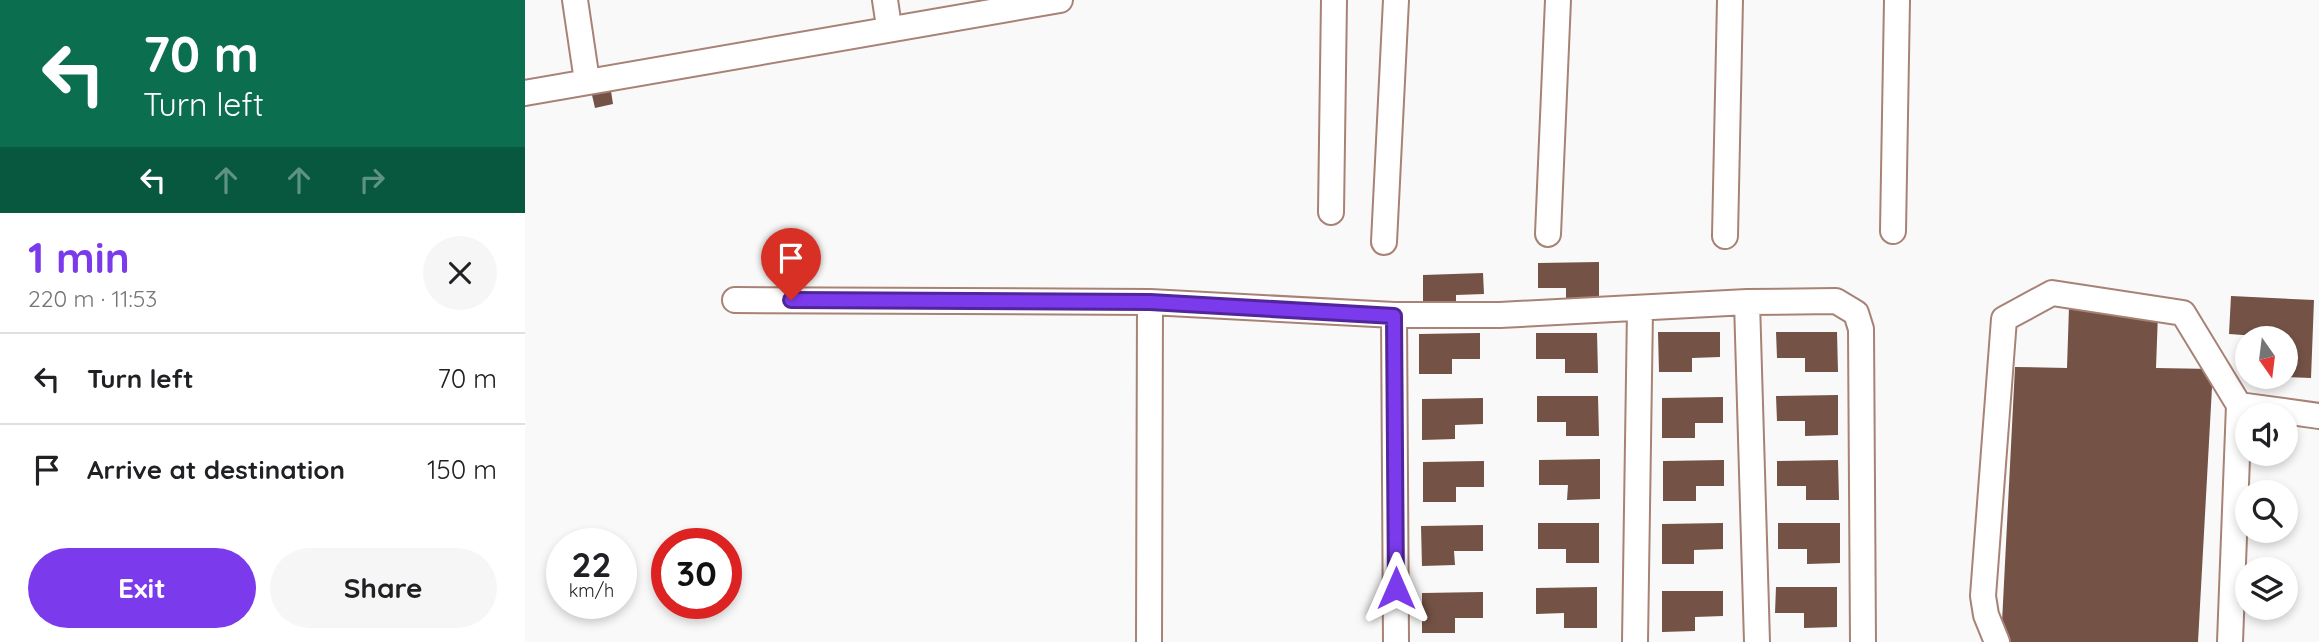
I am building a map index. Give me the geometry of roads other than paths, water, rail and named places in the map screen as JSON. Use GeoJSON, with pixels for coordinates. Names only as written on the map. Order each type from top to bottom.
{"type":"FeatureCollection","features":[{"type":"Feature","properties":{"kind":"street"},"geometry":{"type":"LineString","coordinates":[[575,0],[587,82]]}},
{"type":"Feature","properties":{"kind":"street"},"geometry":{"type":"LineString","coordinates":[[885,0],[889,27]]}},
{"type":"Feature","properties":{"kind":"street"},"geometry":{"type":"LineString","coordinates":[[525,93],[889,27],[1060,0]]}},
{"type":"Feature","properties":{"kind":"street"},"geometry":{"type":"LineString","coordinates":[[1331,212],[1334,0]]}},
{"type":"Feature","properties":{"kind":"street"},"geometry":{"type":"LineString","coordinates":[[1384,242],[1396,0]]}},
{"type":"Feature","properties":{"kind":"street"},"geometry":{"type":"LineString","coordinates":[[1548,234],[1557,0]]}},
{"type":"Feature","properties":{"kind":"street"},"geometry":{"type":"LineString","coordinates":[[1725,236],[1730,0]]}},
{"type":"Feature","properties":{"kind":"street"},"geometry":{"type":"LineString","coordinates":[[1893,231],[1896,0]]}},
{"type":"Feature","properties":{"kind":"street"},"geometry":{"type":"LineString","coordinates":[[1997,642],[1986,615],[1983,596],[2004,319],[2052,293],[2183,313],[2238,403]]}},
{"type":"Feature","properties":{"kind":"street"},"geometry":{"type":"LineString","coordinates":[[735,300],[1150,302],[1394,316],[1640,310],[1747,302],[1836,301],[1856,313],[1861,329],[1863,642]]}},
{"type":"Feature","properties":{"kind":"street"},"geometry":{"type":"LineString","coordinates":[[1149,642],[1150,302]]}},
{"type":"Feature","properties":{"kind":"street"},"geometry":{"type":"LineString","coordinates":[[1747,302],[1757,642]]}},
{"type":"Feature","properties":{"kind":"street"},"geometry":{"type":"LineString","coordinates":[[1635,642],[1640,310]]}},
{"type":"Feature","properties":{"kind":"street"},"geometry":{"type":"LineString","coordinates":[[1394,316],[1396,642]]}},
{"type":"Feature","properties":{"kind":"street"},"geometry":{"type":"LineString","coordinates":[[2298,412],[2319,415]]}},
{"type":"Feature","properties":{"kind":"street"},"geometry":{"type":"LineString","coordinates":[[2230,642],[2237,466]]}}]}
